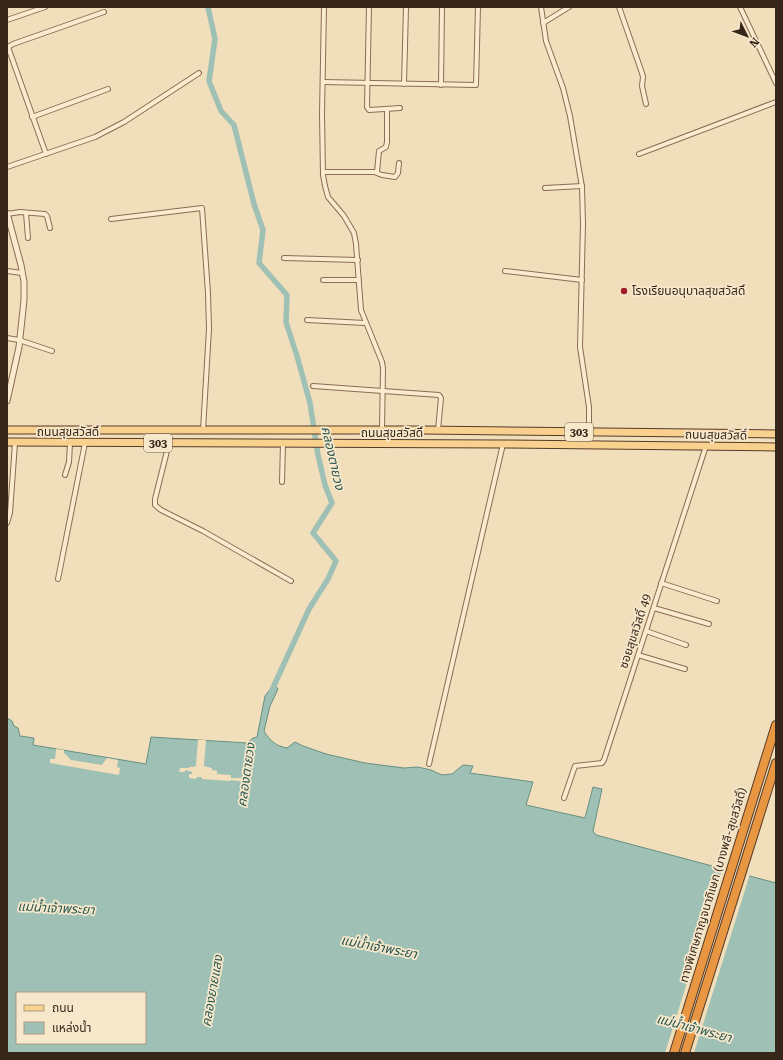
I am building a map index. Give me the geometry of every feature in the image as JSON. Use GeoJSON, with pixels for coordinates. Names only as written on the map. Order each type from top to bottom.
{"type":"FeatureCollection","features":[{"type":"Feature","properties":{"kind":"highway","name":"ทางพิเศษกาญจนาภิเษก (บางพลี-สุขสวัสดิ์)"},"geometry":{"type":"LineString","coordinates":[[674,1053],[776,725]]}},
{"type":"Feature","properties":{"kind":"highway","name":"ทางพิเศษกาญจนาภิเษก (บางพลี-สุขสวัสดิ์)"},"geometry":{"type":"LineString","coordinates":[[685,1053],[776,763]]}},
{"type":"Feature","properties":{"kind":"main road","name":"ถนนสุขสวัสดิ์"},"geometry":{"type":"LineString","coordinates":[[7,430],[438,430],[776,434]]}},
{"type":"Feature","properties":{"kind":"main road"},"geometry":{"type":"LineString","coordinates":[[382,430],[382,444]]}},
{"type":"Feature","properties":{"kind":"main road","name":"ถนนสุขสวัสดิ์"},"geometry":{"type":"LineString","coordinates":[[7,442],[503,444],[776,447]]}},
{"type":"Feature","properties":{"kind":"street"},"geometry":{"type":"LineString","coordinates":[[7,20],[45,7]]}},
{"type":"Feature","properties":{"kind":"street"},"geometry":{"type":"LineString","coordinates":[[324,7],[323,172],[328,197],[344,216],[354,233],[358,260],[361,310],[382,362],[382,430]]}},
{"type":"Feature","properties":{"kind":"street"},"geometry":{"type":"LineString","coordinates":[[369,7],[367,109],[400,108]]}},
{"type":"Feature","properties":{"kind":"street"},"geometry":{"type":"LineString","coordinates":[[404,84],[406,7]]}},
{"type":"Feature","properties":{"kind":"street"},"geometry":{"type":"LineString","coordinates":[[441,84],[442,7]]}},
{"type":"Feature","properties":{"kind":"street"},"geometry":{"type":"LineString","coordinates":[[323,82],[476,85],[478,7]]}},
{"type":"Feature","properties":{"kind":"street"},"geometry":{"type":"LineString","coordinates":[[541,7],[546,40],[563,88],[570,116],[582,186],[583,224],[580,347],[589,407],[589,432]]}},
{"type":"Feature","properties":{"kind":"street"},"geometry":{"type":"LineString","coordinates":[[543,23],[569,7]]}},
{"type":"Feature","properties":{"kind":"street"},"geometry":{"type":"LineString","coordinates":[[620,7],[643,77],[642,86],[646,104]]}},
{"type":"Feature","properties":{"kind":"street"},"geometry":{"type":"LineString","coordinates":[[740,7],[776,83]]}},
{"type":"Feature","properties":{"kind":"street"},"geometry":{"type":"LineString","coordinates":[[46,154],[7,46],[104,12]]}},
{"type":"Feature","properties":{"kind":"street"},"geometry":{"type":"LineString","coordinates":[[7,167],[95,137],[124,122],[200,74]]}},
{"type":"Feature","properties":{"kind":"street"},"geometry":{"type":"LineString","coordinates":[[32,117],[108,89]]}},
{"type":"Feature","properties":{"kind":"street"},"geometry":{"type":"LineString","coordinates":[[639,154],[776,102]]}},
{"type":"Feature","properties":{"kind":"street"},"geometry":{"type":"LineString","coordinates":[[374,172],[377,172],[378,170],[379,151],[386,147],[387,109]]}},
{"type":"Feature","properties":{"kind":"street"},"geometry":{"type":"LineString","coordinates":[[323,172],[374,172],[377,174],[395,177],[398,173],[399,163]]}},
{"type":"Feature","properties":{"kind":"street"},"geometry":{"type":"LineString","coordinates":[[545,188],[582,186]]}},
{"type":"Feature","properties":{"kind":"street"},"geometry":{"type":"LineString","coordinates":[[111,219],[202,208],[208,293],[203,430]]}},
{"type":"Feature","properties":{"kind":"street"},"geometry":{"type":"LineString","coordinates":[[7,401],[13,376],[24,300],[22,274],[16,242],[7,214],[20,212],[45,214],[47,216],[50,228]]}},
{"type":"Feature","properties":{"kind":"street"},"geometry":{"type":"LineString","coordinates":[[26,213],[28,238]]}},
{"type":"Feature","properties":{"kind":"street"},"geometry":{"type":"LineString","coordinates":[[284,258],[358,260]]}},
{"type":"Feature","properties":{"kind":"street"},"geometry":{"type":"LineString","coordinates":[[7,271],[22,274]]}},
{"type":"Feature","properties":{"kind":"street"},"geometry":{"type":"LineString","coordinates":[[505,271],[582,280]]}},
{"type":"Feature","properties":{"kind":"street"},"geometry":{"type":"LineString","coordinates":[[324,280],[359,280]]}},
{"type":"Feature","properties":{"kind":"street"},"geometry":{"type":"LineString","coordinates":[[307,320],[365,323]]}},
{"type":"Feature","properties":{"kind":"street"},"geometry":{"type":"LineString","coordinates":[[7,338],[19,340],[52,351]]}},
{"type":"Feature","properties":{"kind":"street"},"geometry":{"type":"LineString","coordinates":[[313,386],[439,395],[441,398],[438,430]]}},
{"type":"Feature","properties":{"kind":"street"},"geometry":{"type":"LineString","coordinates":[[7,523],[10,513],[15,442]]}},
{"type":"Feature","properties":{"kind":"street"},"geometry":{"type":"LineString","coordinates":[[65,475],[69,462],[70,443]]}},
{"type":"Feature","properties":{"kind":"street"},"geometry":{"type":"LineString","coordinates":[[58,579],[85,443]]}},
{"type":"Feature","properties":{"kind":"street"},"geometry":{"type":"LineString","coordinates":[[169,443],[155,499],[156,505],[161,510],[203,531],[291,581]]}},
{"type":"Feature","properties":{"kind":"street"},"geometry":{"type":"LineString","coordinates":[[282,482],[283,444]]}},
{"type":"Feature","properties":{"kind":"street"},"geometry":{"type":"LineString","coordinates":[[429,764],[503,444]]}},
{"type":"Feature","properties":{"kind":"street","name":"ซอยสุขสวัสดิ์ 49"},"geometry":{"type":"LineString","coordinates":[[564,798],[575,766],[602,763],[604,760],[706,446]]}},
{"type":"Feature","properties":{"kind":"street"},"geometry":{"type":"LineString","coordinates":[[662,583],[717,601]]}},
{"type":"Feature","properties":{"kind":"street"},"geometry":{"type":"LineString","coordinates":[[654,608],[709,624]]}},
{"type":"Feature","properties":{"kind":"street"},"geometry":{"type":"LineString","coordinates":[[646,631],[686,645]]}},
{"type":"Feature","properties":{"kind":"street"},"geometry":{"type":"LineString","coordinates":[[638,655],[685,669]]}},
{"type":"Feature","properties":{"kind":"water"},"geometry":{"type":"Polygon","coordinates":[[[274,684],[278,689],[270,706],[264,731],[271,740],[280,746],[287,748],[295,742],[326,754],[365,763],[404,768],[418,767],[431,770],[442,775],[452,774],[463,765],[473,766],[470,773],[533,782],[526,805],[585,818],[593,787],[602,789],[593,831],[596,835],[776,883],[776,1053],[7,1053],[7,718],[12,721],[14,726],[18,728],[20,736],[34,738],[33,745],[146,764],[151,737],[247,743],[253,738],[257,737],[265,696],[274,684]]]}},
{"type":"Feature","properties":{"kind":"pier"},"geometry":{"type":"Polygon","coordinates":[[[198,740],[206,740],[204,766],[217,771],[217,774],[231,775],[231,778],[244,778],[244,782],[202,779],[202,777],[197,777],[196,779],[189,778],[189,774],[192,774],[192,772],[185,770],[185,772],[179,772],[180,768],[196,766],[198,740]]]}},
{"type":"Feature","properties":{"kind":"pier"},"geometry":{"type":"Polygon","coordinates":[[[56,749],[64,750],[64,753],[71,760],[102,765],[107,758],[118,760],[117,767],[120,768],[119,775],[50,763],[50,759],[55,759],[56,749]]]}},
{"type":"Feature","properties":{"kind":"pier"},"geometry":{"type":"Polygon","coordinates":[[[723,867],[750,874],[694,1053],[665,1053],[723,867]]]}},
{"type":"Feature","properties":{"kind":"waterway","name":"คลองตายวง"},"geometry":{"type":"LineString","coordinates":[[208,7],[215,39],[209,81],[221,111],[234,125],[254,204],[263,230],[259,263],[287,295],[286,322],[310,403],[318,455],[325,485],[332,503],[313,533],[336,561],[328,579],[309,609],[272,690]]}},
{"type":"Feature","properties":{"kind":"place","name":"โรงเรียนอนุบาลสุขสวัสดิ์"},"geometry":{"type":"Point","coordinates":[624,291]}},
{"type":"Feature","properties":{"kind":"water label","name":"แม่น้ำเจ้าพระยา"},"geometry":{"type":"Point","coordinates":[56,908]}},
{"type":"Feature","properties":{"kind":"water label","name":"แม่น้ำเจ้าพระยา"},"geometry":{"type":"Point","coordinates":[379,947]}},
{"type":"Feature","properties":{"kind":"water label","name":"คลองยายแสง"},"geometry":{"type":"Point","coordinates":[212,991]}},
{"type":"Feature","properties":{"kind":"water label","name":"แม่น้ำเจ้าพระยา"},"geometry":{"type":"Point","coordinates":[694,1028]}}]}
